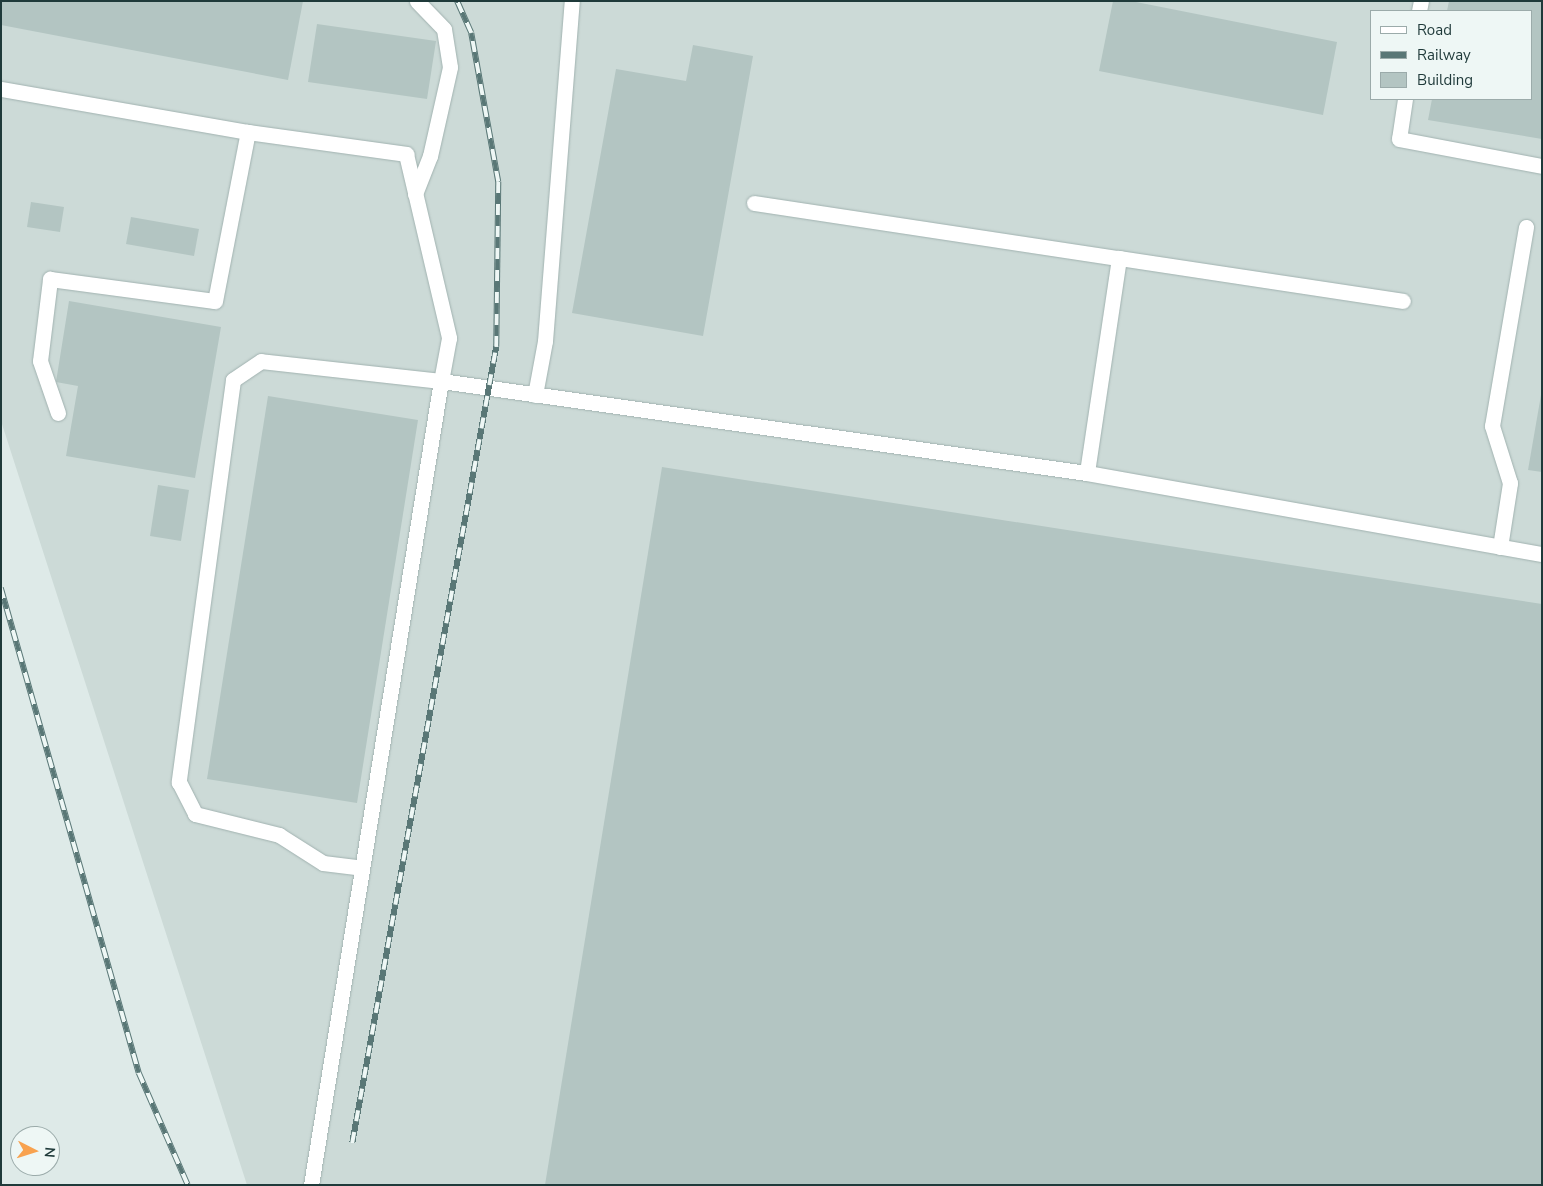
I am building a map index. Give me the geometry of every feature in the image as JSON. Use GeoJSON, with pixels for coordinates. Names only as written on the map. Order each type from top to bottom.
{"type":"FeatureCollection","features":[{"type":"Feature","properties":{"kind":"lane"},"geometry":{"type":"LineString","coordinates":[[415,194],[430,156],[450,67],[444,29],[417,1]]}},
{"type":"Feature","properties":{"kind":"lane"},"geometry":{"type":"LineString","coordinates":[[535,395],[545,340],[572,1]]}},
{"type":"Feature","properties":{"kind":"lane"},"geometry":{"type":"LineString","coordinates":[[1,89],[248,132],[406,154],[449,338],[311,1185]]}},
{"type":"Feature","properties":{"kind":"lane"},"geometry":{"type":"LineString","coordinates":[[1405,100],[1398,139],[1542,166]]}},
{"type":"Feature","properties":{"kind":"lane"},"geometry":{"type":"LineString","coordinates":[[58,413],[40,361],[50,280],[215,301],[248,132]]}},
{"type":"Feature","properties":{"kind":"lane"},"geometry":{"type":"LineString","coordinates":[[754,203],[1403,301]]}},
{"type":"Feature","properties":{"kind":"lane"},"geometry":{"type":"LineString","coordinates":[[1500,547],[1510,483],[1492,426],[1526,228]]}},
{"type":"Feature","properties":{"kind":"lane"},"geometry":{"type":"LineString","coordinates":[[1086,474],[1119,258]]}},
{"type":"Feature","properties":{"kind":"lane"},"geometry":{"type":"LineString","coordinates":[[362,868],[323,863],[279,836],[195,814],[179,782],[233,380],[261,361],[441,382],[1086,474],[1542,554]]}},
{"type":"Feature","properties":{"kind":"shaded area"},"geometry":{"type":"Polygon","coordinates":[[[1,1],[1542,1],[1542,1185],[247,1185],[1,421],[1,1]]]}},
{"type":"Feature","properties":{"kind":"building"},"geometry":{"type":"Polygon","coordinates":[[[1,1],[303,1],[288,80],[1,25],[1,1]]]}},
{"type":"Feature","properties":{"kind":"building"},"geometry":{"type":"Polygon","coordinates":[[[1113,1],[1131,1],[1337,42],[1323,115],[1099,71],[1113,1]]]}},
{"type":"Feature","properties":{"kind":"building"},"geometry":{"type":"Polygon","coordinates":[[[1449,1],[1542,1],[1542,139],[1428,120],[1432,100],[1533,100],[1533,10],[1447,10],[1449,1]]]}},
{"type":"Feature","properties":{"kind":"building"},"geometry":{"type":"Polygon","coordinates":[[[317,24],[436,41],[427,99],[308,82],[317,24]]]}},
{"type":"Feature","properties":{"kind":"building"},"geometry":{"type":"Polygon","coordinates":[[[693,45],[753,56],[703,336],[572,313],[616,69],[686,81],[693,45]]]}},
{"type":"Feature","properties":{"kind":"building"},"geometry":{"type":"Polygon","coordinates":[[[31,202],[64,207],[60,232],[27,227],[31,202]]]}},
{"type":"Feature","properties":{"kind":"building"},"geometry":{"type":"Polygon","coordinates":[[[131,217],[199,229],[194,256],[126,244],[131,217]]]}},
{"type":"Feature","properties":{"kind":"building"},"geometry":{"type":"Polygon","coordinates":[[[69,301],[221,327],[195,478],[66,456],[78,386],[56,382],[69,301]]]}},
{"type":"Feature","properties":{"kind":"building"},"geometry":{"type":"Polygon","coordinates":[[[1542,395],[1542,472],[1528,470],[1542,395]]]}},
{"type":"Feature","properties":{"kind":"building"},"geometry":{"type":"Polygon","coordinates":[[[268,396],[418,420],[357,803],[207,779],[268,396]]]}},
{"type":"Feature","properties":{"kind":"building"},"geometry":{"type":"Polygon","coordinates":[[[662,467],[1542,604],[1542,1185],[545,1185],[662,467]]]}},
{"type":"Feature","properties":{"kind":"building"},"geometry":{"type":"Polygon","coordinates":[[[158,485],[189,490],[181,541],[150,536],[158,485]]]}},
{"type":"Feature","properties":{"kind":"railway"},"geometry":{"type":"LineString","coordinates":[[352,1143],[496,347],[498,182],[471,33],[457,1]]}},
{"type":"Feature","properties":{"kind":"railway"},"geometry":{"type":"LineString","coordinates":[[1,588],[139,1073],[188,1185]]}}]}
